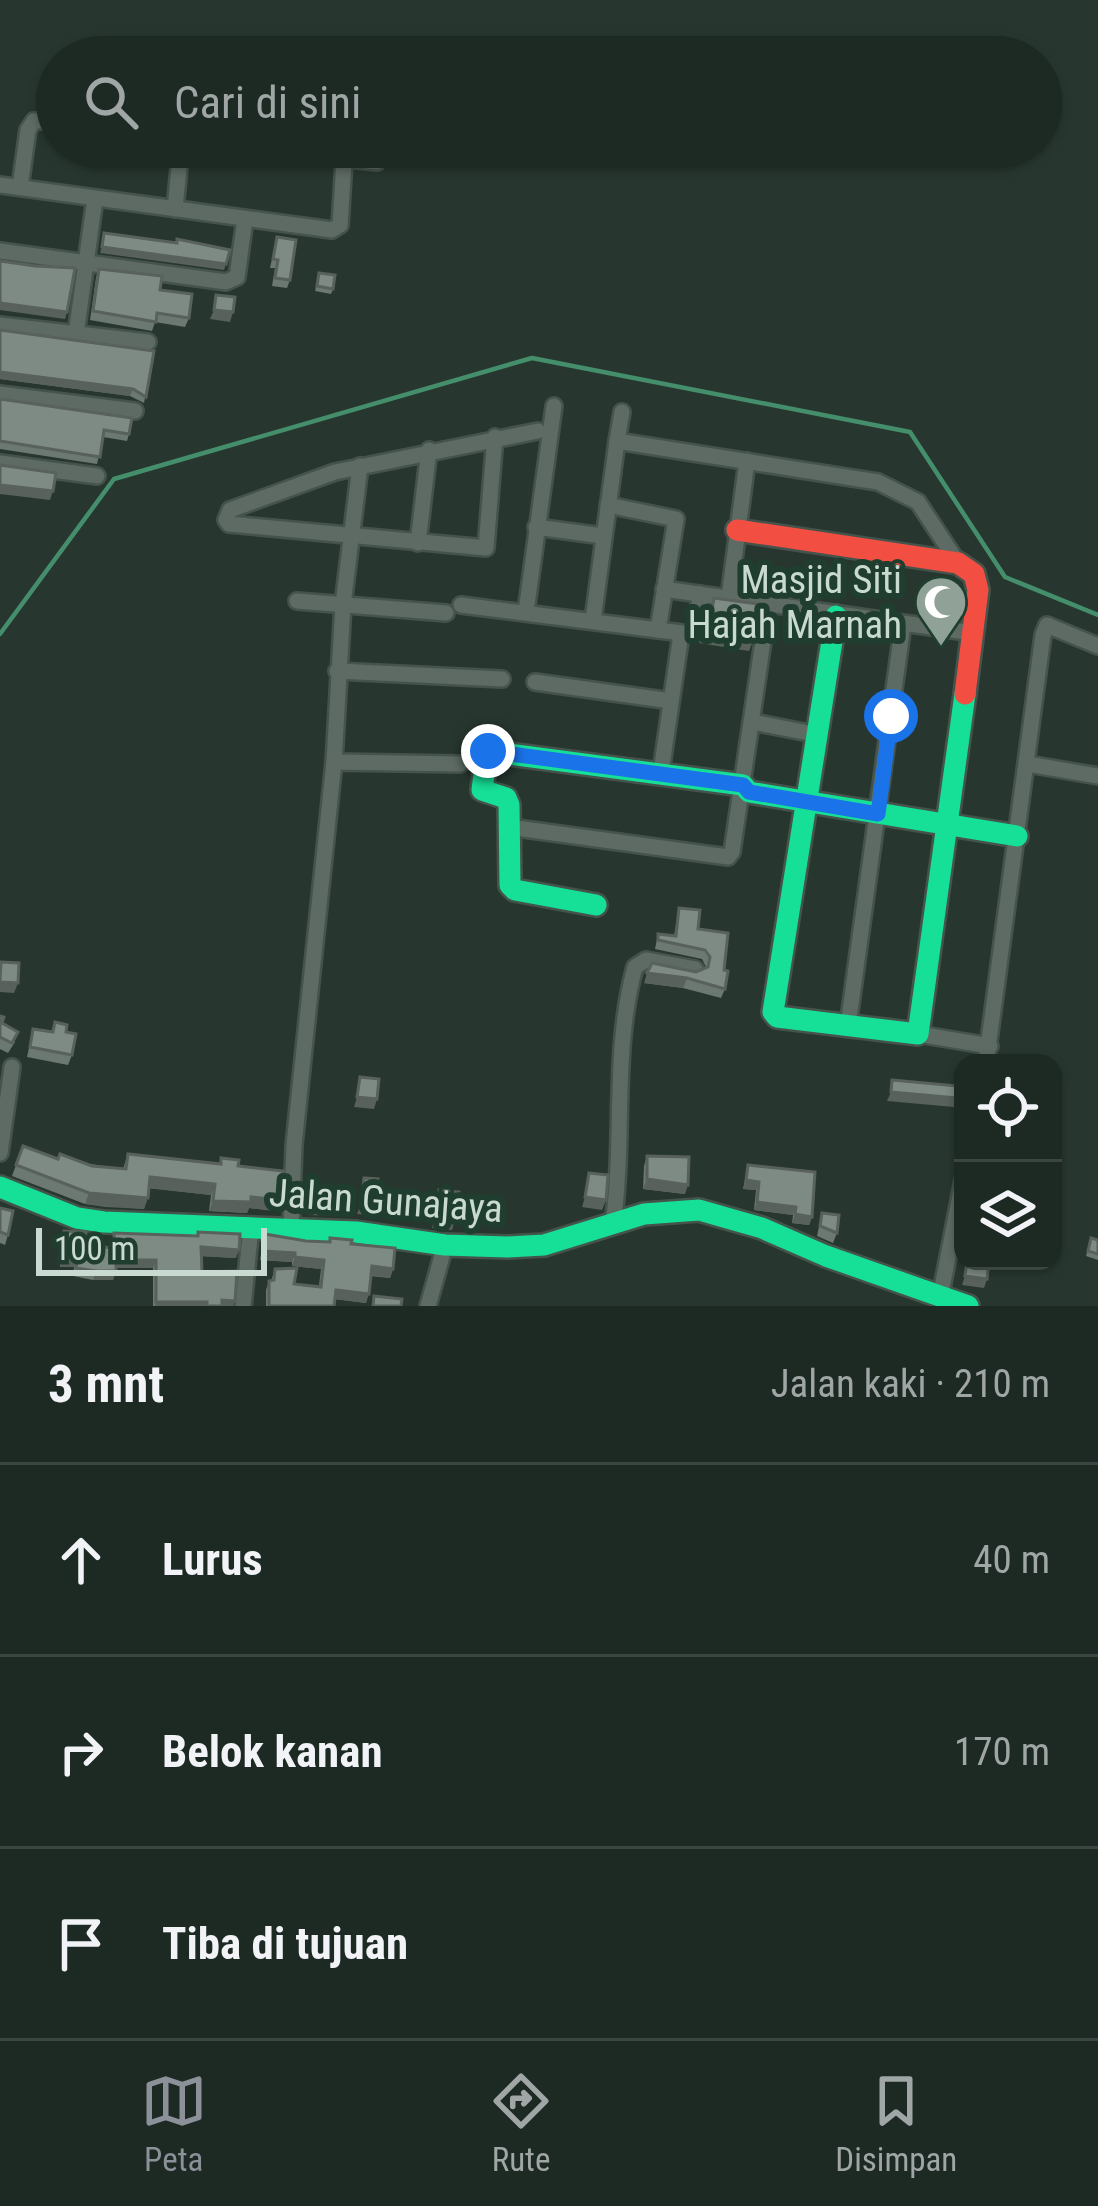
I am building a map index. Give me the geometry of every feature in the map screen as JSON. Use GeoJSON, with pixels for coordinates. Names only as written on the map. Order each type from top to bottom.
{"type":"FeatureCollection","features":[{"type":"Feature","properties":{"kind":"street"},"geometry":{"type":"LineString","coordinates":[[20,187],[28,130],[36,122]]}},
{"type":"Feature","properties":{"kind":"street"},"geometry":{"type":"LineString","coordinates":[[175,209],[179,168]]}},
{"type":"Feature","properties":{"kind":"street"},"geometry":{"type":"LineString","coordinates":[[0,185],[336,229],[344,168]]}},
{"type":"Feature","properties":{"kind":"street"},"geometry":{"type":"LineString","coordinates":[[76,334],[95,199]]}},
{"type":"Feature","properties":{"kind":"street"},"geometry":{"type":"LineString","coordinates":[[0,251],[226,282],[237,277],[245,219]]}},
{"type":"Feature","properties":{"kind":"street"},"geometry":{"type":"LineString","coordinates":[[0,325],[148,342]]}},
{"type":"Feature","properties":{"kind":"street"},"geometry":{"type":"LineString","coordinates":[[0,394],[135,411]]}},
{"type":"Feature","properties":{"kind":"street"},"geometry":{"type":"LineString","coordinates":[[526,612],[554,406]]}},
{"type":"Feature","properties":{"kind":"street"},"geometry":{"type":"LineString","coordinates":[[593,620],[622,412]]}},
{"type":"Feature","properties":{"kind":"street"},"geometry":{"type":"LineString","coordinates":[[495,437],[486,548],[229,524],[225,516],[250,502],[360,466],[495,437],[538,431]]}},
{"type":"Feature","properties":{"kind":"street"},"geometry":{"type":"LineString","coordinates":[[617,441],[878,482],[918,502],[958,562],[974,574],[978,590],[973,633],[918,1034]]}},
{"type":"Feature","properties":{"kind":"street"},"geometry":{"type":"LineString","coordinates":[[418,543],[429,450]]}},
{"type":"Feature","properties":{"kind":"street"},"geometry":{"type":"LineString","coordinates":[[729,598],[747,461]]}},
{"type":"Feature","properties":{"kind":"street"},"geometry":{"type":"LineString","coordinates":[[0,463],[97,476]]}},
{"type":"Feature","properties":{"kind":"street"},"geometry":{"type":"LineString","coordinates":[[291,1229],[294,1145],[360,466]]}},
{"type":"Feature","properties":{"kind":"street"},"geometry":{"type":"LineString","coordinates":[[608,506],[676,519],[658,630]]}},
{"type":"Feature","properties":{"kind":"street"},"geometry":{"type":"LineString","coordinates":[[536,527],[603,536]]}},
{"type":"Feature","properties":{"kind":"street"},"geometry":{"type":"LineString","coordinates":[[737,530],[958,562]]}},
{"type":"Feature","properties":{"kind":"street"},"geometry":{"type":"LineString","coordinates":[[664,589],[973,633]]}},
{"type":"Feature","properties":{"kind":"street"},"geometry":{"type":"LineString","coordinates":[[297,601],[526,612],[690,634],[700,594]]}},
{"type":"Feature","properties":{"kind":"street"},"geometry":{"type":"LineString","coordinates":[[509,827],[728,857],[768,607]]}},
{"type":"Feature","properties":{"kind":"street"},"geometry":{"type":"LineString","coordinates":[[836,616],[772,1012],[777,1017],[918,1034],[988,1054],[1047,625],[1098,646]]}},
{"type":"Feature","properties":{"kind":"street"},"geometry":{"type":"LineString","coordinates":[[848,1026],[903,624]]}},
{"type":"Feature","properties":{"kind":"street"},"geometry":{"type":"LineString","coordinates":[[661,772],[681,634]]}},
{"type":"Feature","properties":{"kind":"street"},"geometry":{"type":"LineString","coordinates":[[338,671],[502,679]]}},
{"type":"Feature","properties":{"kind":"street"},"geometry":{"type":"LineString","coordinates":[[535,682],[670,701]]}},
{"type":"Feature","properties":{"kind":"street"},"geometry":{"type":"LineString","coordinates":[[752,722],[819,734]]}},
{"type":"Feature","properties":{"kind":"street"},"geometry":{"type":"LineString","coordinates":[[596,905],[515,890],[509,880],[506,799],[482,790],[488,751],[743,785],[749,792],[809,804],[1017,836]]}},
{"type":"Feature","properties":{"kind":"street"},"geometry":{"type":"LineString","coordinates":[[334,761],[460,764]]}},
{"type":"Feature","properties":{"kind":"street"},"geometry":{"type":"LineString","coordinates":[[1028,764],[1098,776]]}},
{"type":"Feature","properties":{"kind":"street"},"geometry":{"type":"LineString","coordinates":[[613,1223],[620,1176],[626,1013],[635,967],[646,960],[695,970]]}},
{"type":"Feature","properties":{"kind":"street"},"geometry":{"type":"LineString","coordinates":[[0,1153],[12,1067]]}},
{"type":"Feature","properties":{"kind":"street","name":"Jalan Gunajaya"},"geometry":{"type":"LineString","coordinates":[[0,1186],[77,1218],[356,1232],[445,1245],[544,1245],[644,1214],[699,1210],[762,1228],[968,1306]]}},
{"type":"Feature","properties":{"kind":"street"},"geometry":{"type":"LineString","coordinates":[[940,1298],[954,1226]]}},
{"type":"Feature","properties":{"kind":"street"},"geometry":{"type":"LineString","coordinates":[[243,1306],[251,1227]]}},
{"type":"Feature","properties":{"kind":"street"},"geometry":{"type":"LineString","coordinates":[[428,1306],[445,1245]]}},
{"type":"Feature","properties":{"kind":"building"},"geometry":{"type":"Polygon","coordinates":[[[104,233],[177,243],[177,239],[230,250],[226,264],[102,247],[104,233]]]}},
{"type":"Feature","properties":{"kind":"building"},"geometry":{"type":"Polygon","coordinates":[[[277,237],[296,240],[290,280],[275,278],[277,237]]]}},
{"type":"Feature","properties":{"kind":"building"},"geometry":{"type":"Polygon","coordinates":[[[0,261],[75,268],[67,312],[0,303],[0,261]]]}},
{"type":"Feature","properties":{"kind":"building"},"geometry":{"type":"Polygon","coordinates":[[[99,269],[162,276],[160,290],[192,294],[189,318],[157,313],[156,322],[93,311],[99,269]]]}},
{"type":"Feature","properties":{"kind":"building"},"geometry":{"type":"Polygon","coordinates":[[[319,273],[335,275],[333,289],[317,286],[319,273]]]}},
{"type":"Feature","properties":{"kind":"building"},"geometry":{"type":"Polygon","coordinates":[[[216,295],[235,297],[233,312],[214,310],[216,295]]]}},
{"type":"Feature","properties":{"kind":"building"},"geometry":{"type":"Polygon","coordinates":[[[0,330],[154,351],[146,397],[133,389],[0,372],[0,330]]]}},
{"type":"Feature","properties":{"kind":"building"},"geometry":{"type":"Polygon","coordinates":[[[0,399],[132,418],[129,434],[104,430],[100,457],[0,441],[0,399]]]}},
{"type":"Feature","properties":{"kind":"building"},"geometry":{"type":"Polygon","coordinates":[[[0,465],[56,473],[53,491],[0,485],[0,465]]]}},
{"type":"Feature","properties":{"kind":"building"},"geometry":{"type":"Polygon","coordinates":[[[714,598],[758,604],[753,641],[702,633],[714,598]]]}},
{"type":"Feature","properties":{"kind":"building"},"geometry":{"type":"Polygon","coordinates":[[[679,908],[700,910],[698,929],[728,933],[725,989],[647,973],[652,963],[696,972],[708,967],[710,957],[705,950],[658,940],[658,934],[676,936],[679,908]]]}},
{"type":"Feature","properties":{"kind":"building"},"geometry":{"type":"Polygon","coordinates":[[[1,962],[19,963],[18,983],[0,982],[1,962]]]}},
{"type":"Feature","properties":{"kind":"building"},"geometry":{"type":"Polygon","coordinates":[[[0,1016],[2,1023],[18,1032],[12,1043],[0,1037],[0,1016]]]}},
{"type":"Feature","properties":{"kind":"building"},"geometry":{"type":"Polygon","coordinates":[[[55,1022],[76,1034],[72,1055],[30,1047],[33,1029],[53,1032],[55,1022]]]}},
{"type":"Feature","properties":{"kind":"building"},"geometry":{"type":"Polygon","coordinates":[[[360,1077],[379,1079],[377,1099],[357,1097],[360,1077]]]}},
{"type":"Feature","properties":{"kind":"building"},"geometry":{"type":"Polygon","coordinates":[[[892,1080],[954,1086],[954,1098],[891,1092],[892,1080]]]}},
{"type":"Feature","properties":{"kind":"building"},"geometry":{"type":"Polygon","coordinates":[[[23,1146],[58,1159],[60,1154],[92,1166],[126,1169],[128,1154],[221,1164],[221,1158],[239,1160],[238,1166],[283,1171],[280,1200],[213,1201],[215,1184],[150,1177],[148,1198],[89,1193],[16,1165],[23,1146]]]}},
{"type":"Feature","properties":{"kind":"building"},"geometry":{"type":"Polygon","coordinates":[[[647,1156],[689,1157],[688,1185],[647,1179],[647,1156]]]}},
{"type":"Feature","properties":{"kind":"building"},"geometry":{"type":"Polygon","coordinates":[[[748,1165],[815,1172],[812,1217],[795,1214],[796,1207],[757,1202],[759,1182],[746,1180],[748,1165]]]}},
{"type":"Feature","properties":{"kind":"building"},"geometry":{"type":"Polygon","coordinates":[[[589,1173],[608,1175],[606,1200],[585,1197],[589,1173]]]}},
{"type":"Feature","properties":{"kind":"building"},"geometry":{"type":"Polygon","coordinates":[[[364,1178],[378,1179],[375,1205],[361,1204],[364,1178]]]}},
{"type":"Feature","properties":{"kind":"building"},"geometry":{"type":"Polygon","coordinates":[[[439,1190],[459,1192],[455,1220],[435,1218],[439,1190]]]}},
{"type":"Feature","properties":{"kind":"building"},"geometry":{"type":"Polygon","coordinates":[[[312,1195],[344,1195],[342,1209],[311,1207],[312,1195]]]}},
{"type":"Feature","properties":{"kind":"building"},"geometry":{"type":"Polygon","coordinates":[[[0,1208],[13,1211],[8,1235],[0,1232],[0,1208]]]}},
{"type":"Feature","properties":{"kind":"building"},"geometry":{"type":"Polygon","coordinates":[[[822,1213],[839,1215],[837,1233],[820,1226],[822,1213]]]}},
{"type":"Feature","properties":{"kind":"building"},"geometry":{"type":"Polygon","coordinates":[[[64,1231],[86,1232],[85,1245],[114,1248],[114,1233],[240,1234],[239,1250],[201,1247],[202,1272],[237,1271],[235,1301],[222,1300],[222,1306],[156,1302],[156,1260],[116,1260],[116,1271],[76,1268],[77,1259],[63,1259],[64,1231]]]}},
{"type":"Feature","properties":{"kind":"building"},"geometry":{"type":"Polygon","coordinates":[[[265,1234],[395,1248],[393,1269],[372,1266],[369,1294],[336,1290],[334,1306],[269,1306],[269,1281],[274,1280],[275,1269],[297,1268],[294,1284],[321,1287],[324,1260],[263,1251],[265,1234]]]}},
{"type":"Feature","properties":{"kind":"building"},"geometry":{"type":"Polygon","coordinates":[[[1091,1238],[1098,1240],[1098,1254],[1088,1251],[1091,1238]]]}},
{"type":"Feature","properties":{"kind":"building"},"geometry":{"type":"Polygon","coordinates":[[[966,1270],[988,1270],[987,1279],[965,1276],[966,1270]]]}},
{"type":"Feature","properties":{"kind":"building"},"geometry":{"type":"Polygon","coordinates":[[[374,1296],[402,1299],[401,1306],[373,1306],[374,1296]]]}},
{"type":"Feature","properties":{"kind":"waterway"},"geometry":{"type":"LineString","coordinates":[[0,634],[114,479],[532,358],[910,432],[1005,577],[1098,615]]}},
{"type":"Feature","properties":{"kind":"traffic: fast"},"geometry":{"type":"LineString","coordinates":[[836,616],[773,1012],[777,1017],[918,1034],[965,694]]}},
{"type":"Feature","properties":{"kind":"traffic: fast"},"geometry":{"type":"LineString","coordinates":[[596,905],[515,890],[510,885],[509,805],[506,798],[482,790],[487,751],[743,785],[749,792],[1017,836]]}},
{"type":"Feature","properties":{"kind":"traffic: fast"},"geometry":{"type":"LineString","coordinates":[[0,1187],[77,1218],[104,1222],[356,1232],[445,1245],[544,1245],[644,1214],[699,1210],[762,1228],[968,1306]]}},
{"type":"Feature","properties":{"kind":"traffic: jam"},"geometry":{"type":"LineString","coordinates":[[737,530],[958,563],[974,574],[978,590],[965,694]]}},
{"type":"Feature","properties":{"kind":"place","name":"Masjid Siti Hajah Marnah"},"geometry":{"type":"Point","coordinates":[941,648]}},
{"type":"Feature","properties":{"kind":"route"},"geometry":{"type":"LineString","coordinates":[[488,751],[743,785],[749,792],[878,814],[891,716]]}}]}
